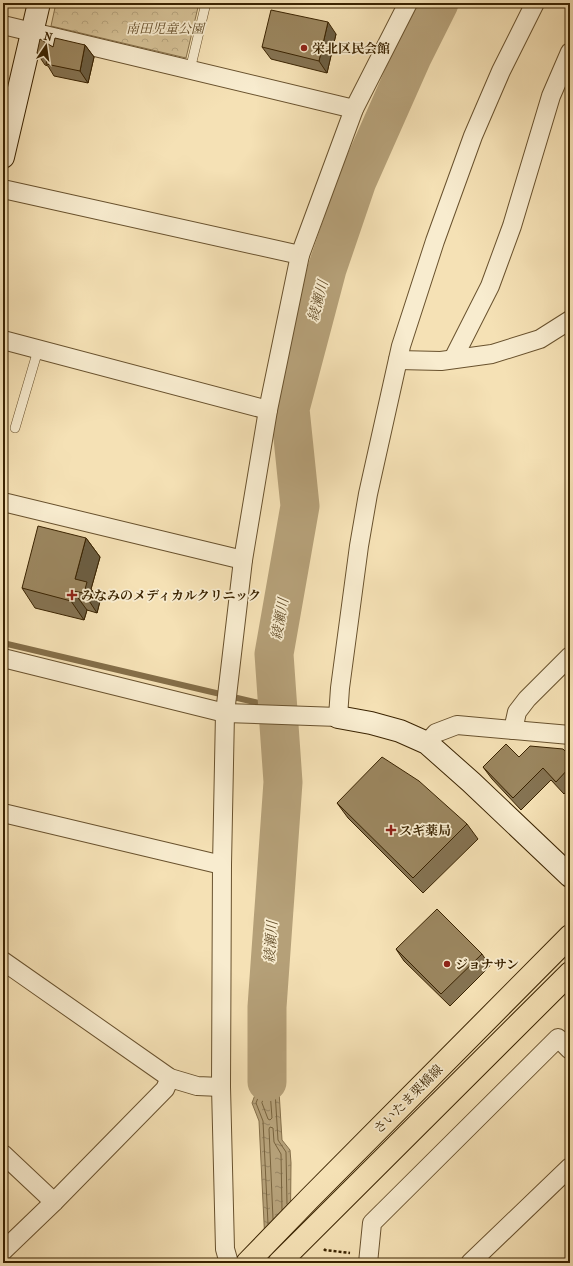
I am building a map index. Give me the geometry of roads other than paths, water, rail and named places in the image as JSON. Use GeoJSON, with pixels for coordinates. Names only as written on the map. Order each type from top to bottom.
{"type":"FeatureCollection","features":[{"type":"Feature","properties":{"kind":"main road","name":"さいたま栗橋線"},"geometry":{"type":"LineString","coordinates":[[247,1263],[570,936]]}},
{"type":"Feature","properties":{"kind":"main road","name":"さいたま栗橋線"},"geometry":{"type":"LineString","coordinates":[[279,1263],[316,1240],[570,973]]}},
{"type":"Feature","properties":{"kind":"street"},"geometry":{"type":"LineString","coordinates":[[3,157],[39,3]]}},
{"type":"Feature","properties":{"kind":"street"},"geometry":{"type":"LineString","coordinates":[[229,1263],[226,1249],[221,1087],[222,865],[226,713],[243,560],[268,410],[300,255],[354,109],[408,3]]}},
{"type":"Feature","properties":{"kind":"street"},"geometry":{"type":"LineString","coordinates":[[338,717],[340,688],[359,546],[368,494],[401,346],[435,241],[473,136],[501,71],[535,3]]}},
{"type":"Feature","properties":{"kind":"street"},"geometry":{"type":"LineString","coordinates":[[3,25],[354,109]]}},
{"type":"Feature","properties":{"kind":"street"},"geometry":{"type":"LineString","coordinates":[[453,359],[490,286],[507,240],[551,96],[570,52]]}},
{"type":"Feature","properties":{"kind":"street"},"geometry":{"type":"LineString","coordinates":[[3,189],[300,255]]}},
{"type":"Feature","properties":{"kind":"street"},"geometry":{"type":"LineString","coordinates":[[398,360],[441,361],[492,354],[540,339],[570,320]]}},
{"type":"Feature","properties":{"kind":"street"},"geometry":{"type":"LineString","coordinates":[[3,340],[268,410]]}},
{"type":"Feature","properties":{"kind":"street"},"geometry":{"type":"LineString","coordinates":[[3,502],[243,560]]}},
{"type":"Feature","properties":{"kind":"street"},"geometry":{"type":"LineString","coordinates":[[513,730],[518,712],[527,699],[570,656]]}},
{"type":"Feature","properties":{"kind":"street"},"geometry":{"type":"LineString","coordinates":[[3,658],[226,713],[338,717],[371,723],[400,731],[427,743],[471,782],[570,876]]}},
{"type":"Feature","properties":{"kind":"street"},"geometry":{"type":"LineString","coordinates":[[427,743],[436,734],[457,725],[570,735]]}},
{"type":"Feature","properties":{"kind":"street"},"geometry":{"type":"LineString","coordinates":[[3,813],[222,865]]}},
{"type":"Feature","properties":{"kind":"street"},"geometry":{"type":"LineString","coordinates":[[3,961],[170,1078],[197,1086],[221,1087]]}},
{"type":"Feature","properties":{"kind":"street"},"geometry":{"type":"LineString","coordinates":[[368,1263],[372,1223],[558,1038],[570,1050]]}},
{"type":"Feature","properties":{"kind":"street"},"geometry":{"type":"LineString","coordinates":[[3,1251],[54,1202],[165,1089],[170,1078]]}},
{"type":"Feature","properties":{"kind":"street"},"geometry":{"type":"LineString","coordinates":[[3,1154],[54,1202]]}},
{"type":"Feature","properties":{"kind":"street"},"geometry":{"type":"LineString","coordinates":[[470,1263],[570,1167]]}},
{"type":"Feature","properties":{"kind":"lane"},"geometry":{"type":"LineString","coordinates":[[190,70],[206,3]]}},
{"type":"Feature","properties":{"kind":"lane"},"geometry":{"type":"LineString","coordinates":[[15,428],[38,350]]}},
{"type":"Feature","properties":{"kind":"water"},"geometry":{"type":"Polygon","coordinates":[[[283,1026],[279,1091],[282,1140],[290,1150],[291,1163],[290,1263],[266,1263],[259,1121],[252,1103],[259,1084],[260,1030],[283,1026]]]}},
{"type":"Feature","properties":{"kind":"waterway","name":"綾瀬川"},"geometry":{"type":"LineString","coordinates":[[267,1082],[267,1007],[283,782],[274,654],[300,506],[290,409],[327,269],[357,181],[412,57],[439,3]]}},
{"type":"Feature","properties":{"kind":"waterway"},"geometry":{"type":"LineString","coordinates":[[3,643],[276,707]]}},
{"type":"Feature","properties":{"kind":"place","name":"栄北区民会館"},"geometry":{"type":"Point","coordinates":[304,48]}},
{"type":"Feature","properties":{"kind":"place","name":"みなみのメディカルクリニック"},"geometry":{"type":"Point","coordinates":[72,595]}},
{"type":"Feature","properties":{"kind":"place","name":"スギ薬局"},"geometry":{"type":"Point","coordinates":[391,830]}},
{"type":"Feature","properties":{"kind":"place","name":"ジョナサン"},"geometry":{"type":"Point","coordinates":[447,964]}},
{"type":"Feature","properties":{"kind":"park label","name":"南田児童公園"},"geometry":{"type":"Point","coordinates":[165,28]}}]}
